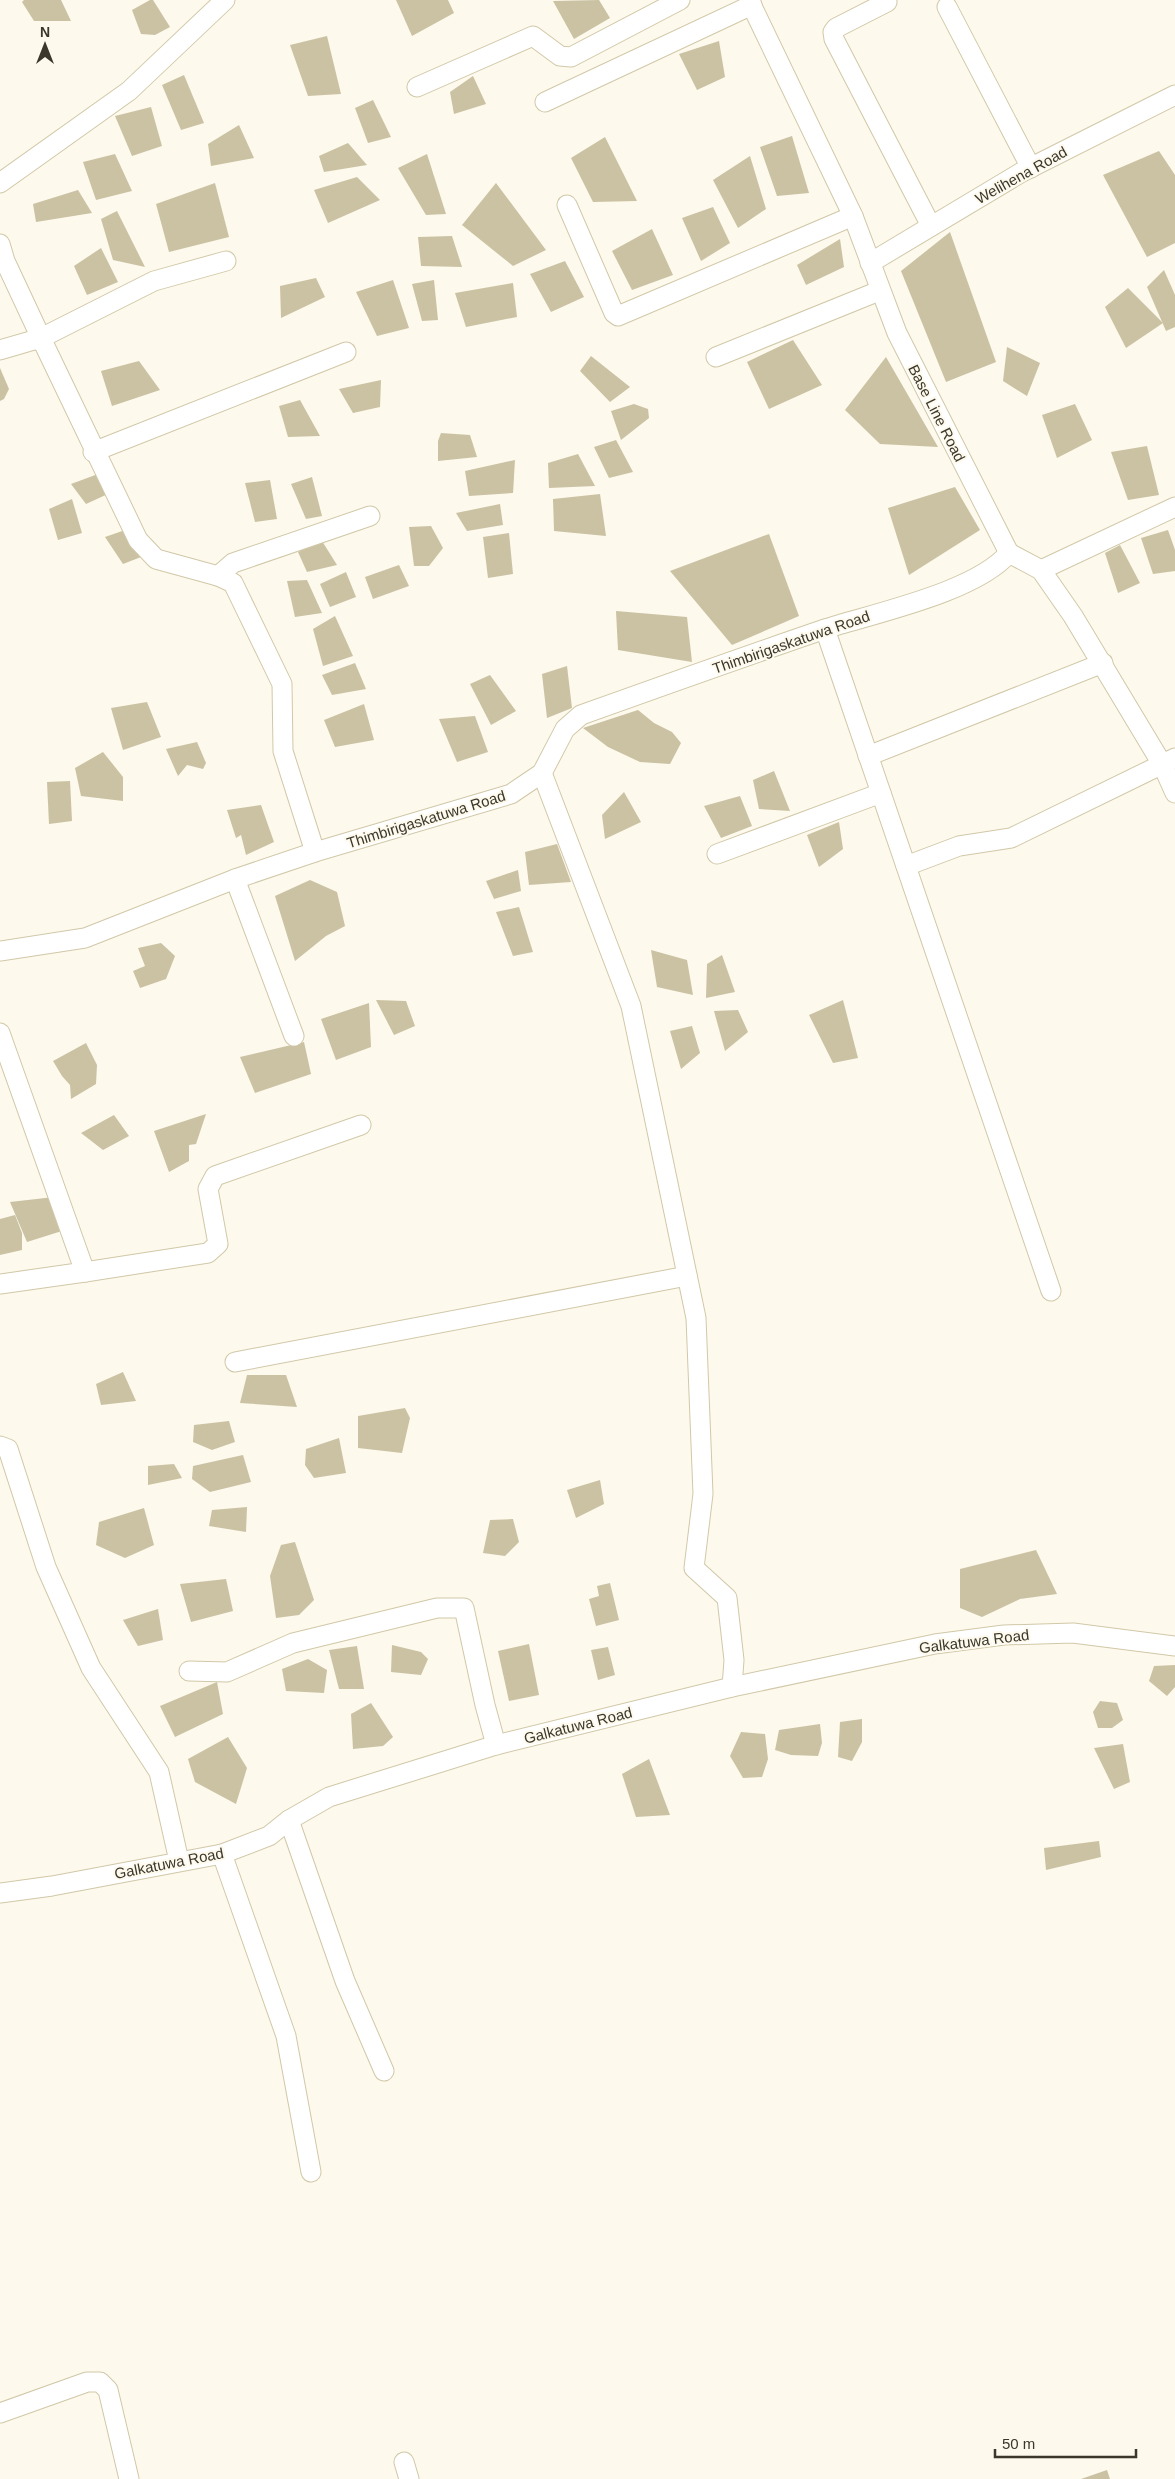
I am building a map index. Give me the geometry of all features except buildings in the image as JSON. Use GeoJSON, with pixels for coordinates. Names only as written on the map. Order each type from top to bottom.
{"type":"FeatureCollection","features":[{"type":"Feature","properties":{"kind":"street"},"geometry":{"type":"LineString","coordinates":[[0,183],[129,92],[225,0]]}},
{"type":"Feature","properties":{"kind":"street"},"geometry":{"type":"LineString","coordinates":[[417,87],[533,36],[560,56],[571,57],[680,0]]}},
{"type":"Feature","properties":{"kind":"street"},"geometry":{"type":"LineString","coordinates":[[887,2],[836,28],[833,32],[834,39],[931,226]]}},
{"type":"Feature","properties":{"kind":"street"},"geometry":{"type":"LineString","coordinates":[[545,102],[751,3]]}},
{"type":"Feature","properties":{"kind":"street","name":"Base Line Road"},"geometry":{"type":"LineString","coordinates":[[751,3],[853,216],[879,291],[897,333],[1009,553]]}},
{"type":"Feature","properties":{"kind":"street"},"geometry":{"type":"LineString","coordinates":[[947,7],[1032,168]]}},
{"type":"Feature","properties":{"kind":"street","name":"Welihena Road"},"geometry":{"type":"LineString","coordinates":[[870,262],[1032,168],[1175,95]]}},
{"type":"Feature","properties":{"kind":"street"},"geometry":{"type":"LineString","coordinates":[[567,205],[614,313],[618,316],[853,216]]}},
{"type":"Feature","properties":{"kind":"street"},"geometry":{"type":"LineString","coordinates":[[0,244],[5,261],[93,452],[138,540],[156,559],[218,576],[233,583],[282,684],[283,751],[315,852]]}},
{"type":"Feature","properties":{"kind":"street"},"geometry":{"type":"LineString","coordinates":[[0,350],[40,338],[154,281],[226,261]]}},
{"type":"Feature","properties":{"kind":"street"},"geometry":{"type":"LineString","coordinates":[[716,356],[879,291]]}},
{"type":"Feature","properties":{"kind":"street"},"geometry":{"type":"LineString","coordinates":[[93,452],[346,352]]}},
{"type":"Feature","properties":{"kind":"street"},"geometry":{"type":"LineString","coordinates":[[1041,570],[1175,507]]}},
{"type":"Feature","properties":{"kind":"street"},"geometry":{"type":"LineString","coordinates":[[218,576],[233,563],[370,516]]}},
{"type":"Feature","properties":{"kind":"street"},"geometry":{"type":"LineString","coordinates":[[1009,553],[1041,570],[1168,761],[1175,793]]}},
{"type":"Feature","properties":{"kind":"street","name":"Thimbirigaskatuwa Road"},"geometry":{"type":"LineString","coordinates":[[0,951],[85,938],[234,880],[315,852],[510,794],[542,773],[565,729],[581,715],[825,630],[952,589],[999,564],[1009,553]]}},
{"type":"Feature","properties":{"kind":"street"},"geometry":{"type":"LineString","coordinates":[[825,630],[1051,1291]]}},
{"type":"Feature","properties":{"kind":"street"},"geometry":{"type":"LineString","coordinates":[[868,756],[1103,663]]}},
{"type":"Feature","properties":{"kind":"street"},"geometry":{"type":"LineString","coordinates":[[906,866],[959,846],[1011,838],[1168,761]]}},
{"type":"Feature","properties":{"kind":"street"},"geometry":{"type":"LineString","coordinates":[[542,773],[631,1006],[696,1318],[703,1494],[694,1568],[727,1598],[734,1660],[732,1687]]}},
{"type":"Feature","properties":{"kind":"street"},"geometry":{"type":"LineString","coordinates":[[717,854],[881,793]]}},
{"type":"Feature","properties":{"kind":"street"},"geometry":{"type":"LineString","coordinates":[[234,880],[294,1036]]}},
{"type":"Feature","properties":{"kind":"street"},"geometry":{"type":"LineString","coordinates":[[0,1033],[85,1272]]}},
{"type":"Feature","properties":{"kind":"street"},"geometry":{"type":"LineString","coordinates":[[0,1284],[208,1253],[218,1244],[208,1189],[214,1176],[361,1125]]}},
{"type":"Feature","properties":{"kind":"street"},"geometry":{"type":"LineString","coordinates":[[234,1362],[687,1276]]}},
{"type":"Feature","properties":{"kind":"street"},"geometry":{"type":"LineString","coordinates":[[0,1446],[8,1449],[46,1567],[91,1668],[159,1772],[179,1861]]}},
{"type":"Feature","properties":{"kind":"street"},"geometry":{"type":"LineString","coordinates":[[189,1671],[227,1672],[293,1643],[437,1608],[464,1608],[484,1705],[496,1745]]}},
{"type":"Feature","properties":{"kind":"street","name":"Galkatuwa Road"},"geometry":{"type":"LineString","coordinates":[[0,1893],[52,1886],[222,1854],[269,1836],[289,1820],[329,1797],[496,1745],[732,1687],[935,1644],[1004,1635],[1073,1633],[1175,1646]]}},
{"type":"Feature","properties":{"kind":"street"},"geometry":{"type":"LineString","coordinates":[[289,1820],[345,1981],[384,2071]]}},
{"type":"Feature","properties":{"kind":"street"},"geometry":{"type":"LineString","coordinates":[[222,1854],[286,2036],[311,2172]]}},
{"type":"Feature","properties":{"kind":"street"},"geometry":{"type":"LineString","coordinates":[[0,2413],[87,2382],[100,2382],[108,2390],[129,2479]]}}]}
